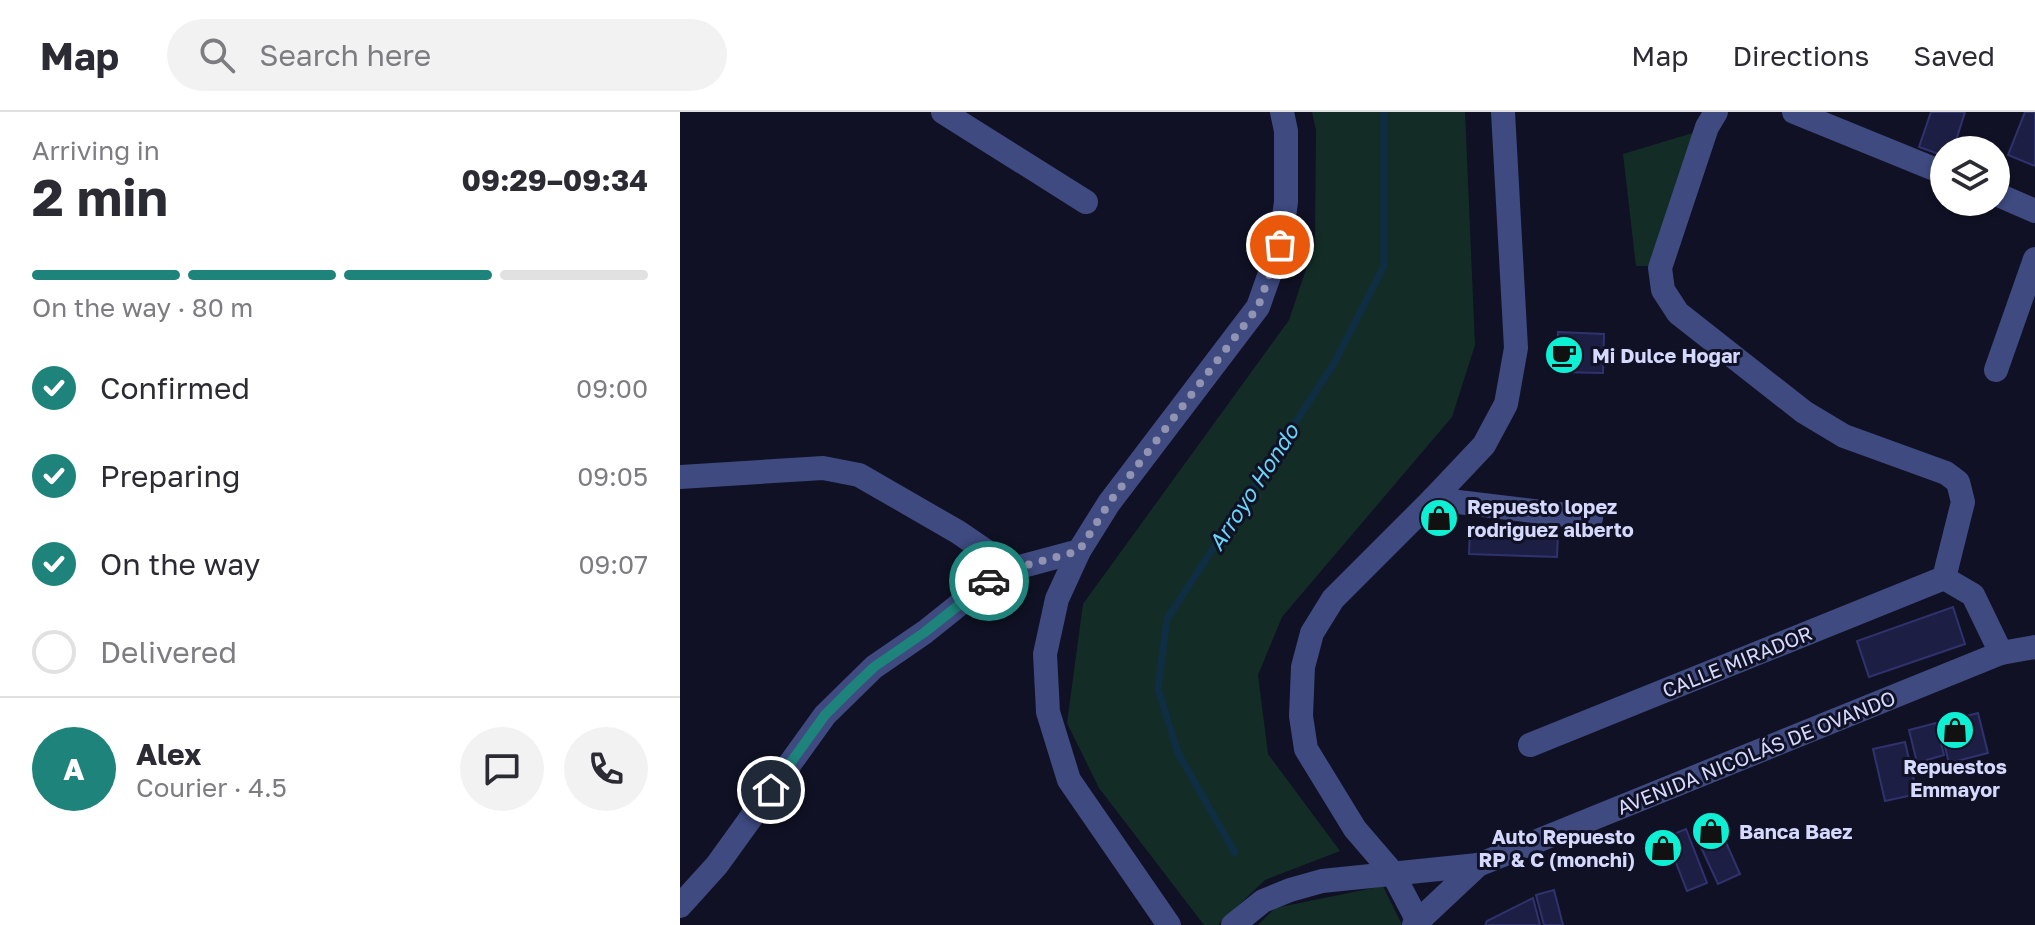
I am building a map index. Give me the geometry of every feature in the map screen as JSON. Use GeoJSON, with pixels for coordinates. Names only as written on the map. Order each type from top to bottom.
{"type":"FeatureCollection","features":[{"type":"Feature","properties":{"kind":"street"},"geometry":{"type":"LineString","coordinates":[[1169,925],[1069,780],[1048,712],[1045,654],[1057,599],[1079,551],[1109,503],[1258,307],[1280,245],[1286,202],[1286,131],[1282,112]]}},
{"type":"Feature","properties":{"kind":"street"},"geometry":{"type":"LineString","coordinates":[[1418,924],[1392,872],[1355,829],[1306,749],[1301,716],[1303,667],[1312,633],[1333,599],[1484,445],[1506,404],[1516,348],[1503,112]]}},
{"type":"Feature","properties":{"kind":"street"},"geometry":{"type":"LineString","coordinates":[[1716,112],[1707,127],[1660,268],[1663,290],[1678,313],[1804,412],[1844,436],[1946,473],[1958,482],[1963,502],[1944,578],[1973,595],[2001,653]]}},
{"type":"Feature","properties":{"kind":"street"},"geometry":{"type":"LineString","coordinates":[[1794,112],[1930,167]]}},
{"type":"Feature","properties":{"kind":"street"},"geometry":{"type":"LineString","coordinates":[[949,114],[1086,202]]}},
{"type":"Feature","properties":{"kind":"street"},"geometry":{"type":"LineString","coordinates":[[2010,200],[2035,211]]}},
{"type":"Feature","properties":{"kind":"street"},"geometry":{"type":"LineString","coordinates":[[1996,370],[2035,259]]}},
{"type":"Feature","properties":{"kind":"street"},"geometry":{"type":"LineString","coordinates":[[680,477],[823,468],[843,470],[859,475],[958,532],[1012,569]]}},
{"type":"Feature","properties":{"kind":"street"},"geometry":{"type":"LineString","coordinates":[[1433,499],[1591,518]]}},
{"type":"Feature","properties":{"kind":"street"},"geometry":{"type":"LineString","coordinates":[[680,906],[717,865],[825,715],[874,667],[925,632],[990,580],[1012,569],[1079,551]]}},
{"type":"Feature","properties":{"kind":"street","name":"CALLE MIRADOR"},"geometry":{"type":"LineString","coordinates":[[1530,745],[1944,578]]}},
{"type":"Feature","properties":{"kind":"street","name":"AVENIDA NICOLÁS DE OVANDO"},"geometry":{"type":"LineString","coordinates":[[1233,925],[1263,901],[1322,881],[1478,865],[2033,641]]}},
{"type":"Feature","properties":{"kind":"street","name":"AVENIDA NICOLÁS DE OVANDO"},"geometry":{"type":"LineString","coordinates":[[1418,924],[1478,865]]}},
{"type":"Feature","properties":{"kind":"green space"},"geometry":{"type":"Polygon","coordinates":[[[1312,112],[1465,112],[1475,345],[1452,417],[1282,617],[1258,675],[1268,754],[1340,851],[1265,880],[1218,925],[1204,925],[1099,788],[1067,723],[1083,604],[1289,320],[1315,242],[1316,130],[1312,112]]]}},
{"type":"Feature","properties":{"kind":"green space"},"geometry":{"type":"Polygon","coordinates":[[[1696,132],[1648,266],[1636,266],[1623,154],[1696,132]]]}},
{"type":"Feature","properties":{"kind":"green space"},"geometry":{"type":"Polygon","coordinates":[[[1383,886],[1402,925],[1258,925],[1275,908],[1383,886]]]}},
{"type":"Feature","properties":{"kind":"building"},"geometry":{"type":"Polygon","coordinates":[[[1931,112],[1965,112],[1957,136],[1930,136],[1930,151],[1919,147],[1931,112]]]}},
{"type":"Feature","properties":{"kind":"building"},"geometry":{"type":"Polygon","coordinates":[[[2025,112],[2035,112],[2035,166],[2010,156],[2025,112]]]}},
{"type":"Feature","properties":{"kind":"building"},"geometry":{"type":"Polygon","coordinates":[[[1558,332],[1604,334],[1603,373],[1556,372],[1558,332]]]}},
{"type":"Feature","properties":{"kind":"building"},"geometry":{"type":"Polygon","coordinates":[[[1470,529],[1558,533],[1557,557],[1469,554],[1470,529]]]}},
{"type":"Feature","properties":{"kind":"building"},"geometry":{"type":"Polygon","coordinates":[[[1953,607],[1965,644],[1869,677],[1857,641],[1953,607]]]}},
{"type":"Feature","properties":{"kind":"building"},"geometry":{"type":"Polygon","coordinates":[[[1978,713],[1988,753],[1949,763],[1939,723],[1978,713]]]}},
{"type":"Feature","properties":{"kind":"building"},"geometry":{"type":"Polygon","coordinates":[[[1936,723],[1944,755],[1927,760],[1930,769],[1919,771],[1909,730],[1936,723]]]}},
{"type":"Feature","properties":{"kind":"building"},"geometry":{"type":"Polygon","coordinates":[[[1905,742],[1917,794],[1885,801],[1873,749],[1905,742]]]}},
{"type":"Feature","properties":{"kind":"building"},"geometry":{"type":"Polygon","coordinates":[[[1716,820],[1740,874],[1718,884],[1693,830],[1716,820]]]}},
{"type":"Feature","properties":{"kind":"building"},"geometry":{"type":"Polygon","coordinates":[[[1686,829],[1707,883],[1687,891],[1666,837],[1686,829]]]}},
{"type":"Feature","properties":{"kind":"building"},"geometry":{"type":"Polygon","coordinates":[[[1554,890],[1563,925],[1544,925],[1536,895],[1554,890]]]}},
{"type":"Feature","properties":{"kind":"building"},"geometry":{"type":"Polygon","coordinates":[[[1533,898],[1540,925],[1485,925],[1487,921],[1533,898]]]}},
{"type":"Feature","properties":{"kind":"waterway","name":"Arroyo Hondo"},"geometry":{"type":"LineString","coordinates":[[1235,853],[1178,753],[1158,689],[1167,619],[1333,365],[1384,266],[1384,112]]}},
{"type":"Feature","properties":{"kind":"way so far"},"geometry":{"type":"LineString","coordinates":[[989,581],[1012,569],[1079,551],[1109,503],[1258,307],[1280,245]]}},
{"type":"Feature","properties":{"kind":"place","name":"Mi Dulce Hogar"},"geometry":{"type":"Point","coordinates":[1564,355]}},
{"type":"Feature","properties":{"kind":"place","name":"Repuesto lopez rodriguez alberto"},"geometry":{"type":"Point","coordinates":[1439,518]}},
{"type":"Feature","properties":{"kind":"place","name":"Repuestos Emmayor"},"geometry":{"type":"Point","coordinates":[1955,730]}},
{"type":"Feature","properties":{"kind":"place","name":"Banca Baez"},"geometry":{"type":"Point","coordinates":[1711,831]}},
{"type":"Feature","properties":{"kind":"place","name":"Auto Repuesto RP & C (monchi)"},"geometry":{"type":"Point","coordinates":[1663,848]}},
{"type":"Feature","properties":{"kind":"route"},"geometry":{"type":"LineString","coordinates":[[771,790],[825,715],[854,686],[874,667],[925,632],[989,581]]}}]}
